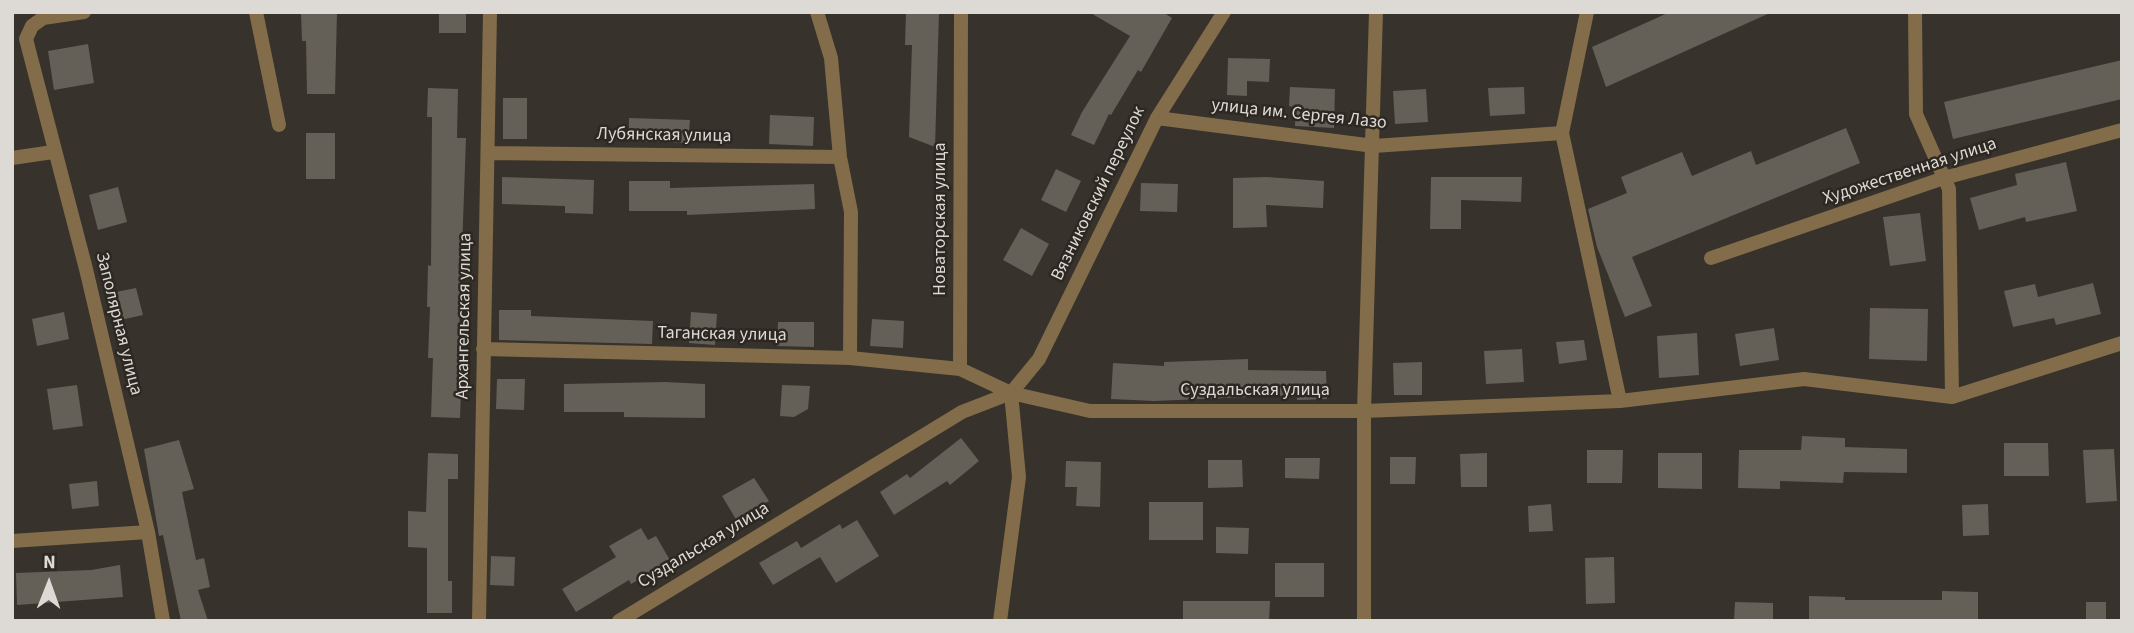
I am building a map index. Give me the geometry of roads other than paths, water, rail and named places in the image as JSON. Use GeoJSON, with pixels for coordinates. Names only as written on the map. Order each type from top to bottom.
{"type":"FeatureCollection","features":[{"type":"Feature","properties":{"kind":"street","name":"Заполярная улица"},"geometry":{"type":"LineString","coordinates":[[85,12],[43,18],[32,26],[26,39],[53,152],[86,269],[148,532],[163,621]]}},
{"type":"Feature","properties":{"kind":"street"},"geometry":{"type":"LineString","coordinates":[[256,12],[279,125]]}},
{"type":"Feature","properties":{"kind":"street","name":"Архангельская улица"},"geometry":{"type":"LineString","coordinates":[[479,621],[490,12]]}},
{"type":"Feature","properties":{"kind":"street"},"geometry":{"type":"LineString","coordinates":[[817,12],[831,58],[840,157],[852,212],[850,358]]}},
{"type":"Feature","properties":{"kind":"street","name":"Новаторская улица"},"geometry":{"type":"LineString","coordinates":[[960,369],[961,12]]}},
{"type":"Feature","properties":{"kind":"street","name":"Вязниковский переулок"},"geometry":{"type":"LineString","coordinates":[[1011,393],[1039,359],[1157,118],[1224,12]]}},
{"type":"Feature","properties":{"kind":"street"},"geometry":{"type":"LineString","coordinates":[[1364,621],[1364,411],[1376,12]]}},
{"type":"Feature","properties":{"kind":"street"},"geometry":{"type":"LineString","coordinates":[[1587,12],[1562,133],[1620,401]]}},
{"type":"Feature","properties":{"kind":"street"},"geometry":{"type":"LineString","coordinates":[[1915,12],[1916,114],[1949,189],[1952,397],[2122,343]]}},
{"type":"Feature","properties":{"kind":"street","name":"улица им. Сергея Лазо"},"geometry":{"type":"LineString","coordinates":[[1157,118],[1374,146],[1562,133]]}},
{"type":"Feature","properties":{"kind":"street","name":"Художественная улица"},"geometry":{"type":"LineString","coordinates":[[1712,258],[1944,178],[2122,130]]}},
{"type":"Feature","properties":{"kind":"street"},"geometry":{"type":"LineString","coordinates":[[12,158],[53,152]]}},
{"type":"Feature","properties":{"kind":"street","name":"Лубянская улица"},"geometry":{"type":"LineString","coordinates":[[488,153],[840,157]]}},
{"type":"Feature","properties":{"kind":"street","name":"Таганская улица"},"geometry":{"type":"LineString","coordinates":[[483,349],[850,358],[960,369]]}},
{"type":"Feature","properties":{"kind":"street"},"geometry":{"type":"LineString","coordinates":[[960,369],[1011,393],[1018,477],[1000,621]]}},
{"type":"Feature","properties":{"kind":"street","name":"Суздальская улица"},"geometry":{"type":"LineString","coordinates":[[619,621],[638,616],[962,412],[1011,393],[1090,411],[1364,411],[1620,401],[1804,379],[1952,397]]}},
{"type":"Feature","properties":{"kind":"street"},"geometry":{"type":"LineString","coordinates":[[12,541],[148,532]]}}]}
